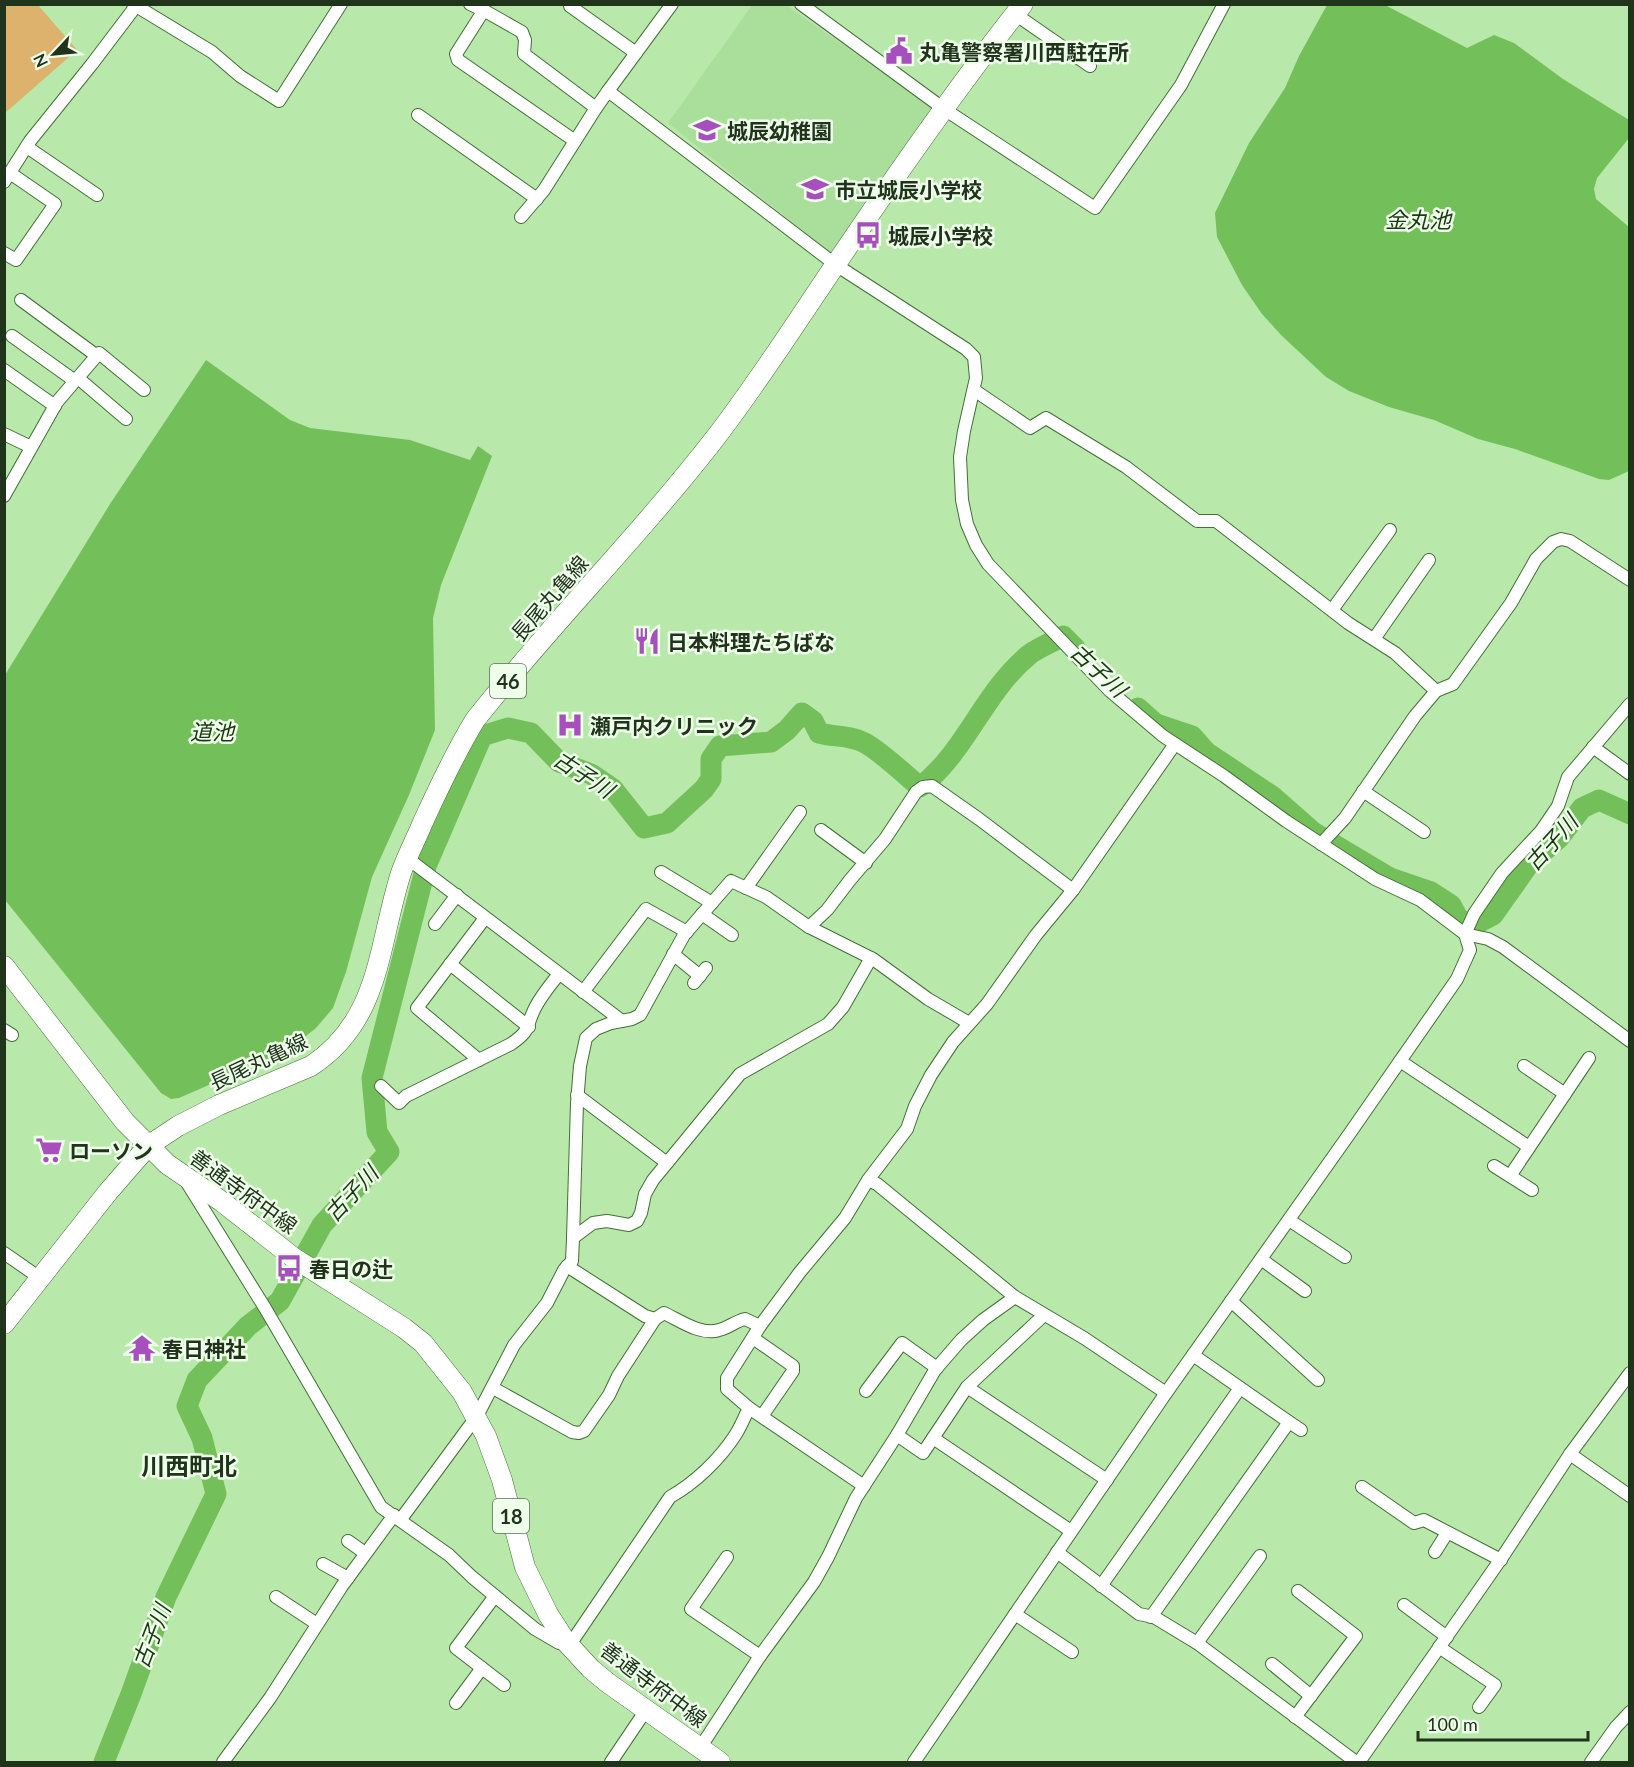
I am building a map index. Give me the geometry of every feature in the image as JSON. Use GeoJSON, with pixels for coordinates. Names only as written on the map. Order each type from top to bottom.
{"type":"FeatureCollection","features":[{"type":"Feature","properties":{"kind":"main road","name":"長尾丸亀線"},"geometry":{"type":"LineString","coordinates":[[4,1324],[148,1146],[178,1126],[219,1105],[311,1066],[343,1039],[366,1004],[402,870],[410,861],[452,761],[475,720],[658,508],[716,437],[770,363],[944,109],[1019,9]]}},
{"type":"Feature","properties":{"kind":"main road","name":"善通寺府中線"},"geometry":{"type":"LineString","coordinates":[[4,966],[125,1122],[167,1164],[221,1201],[301,1262],[404,1328],[423,1343],[462,1392],[477,1416],[502,1480],[525,1567],[548,1614],[567,1644],[591,1669],[720,1762]]}},
{"type":"Feature","properties":{"kind":"street"},"geometry":{"type":"LineString","coordinates":[[4,253],[16,260],[56,204],[7,178],[27,147],[134,5],[212,52],[240,76],[279,101],[341,4]]}},
{"type":"Feature","properties":{"kind":"street"},"geometry":{"type":"LineString","coordinates":[[470,4],[522,32],[525,40],[524,54],[596,108]]}},
{"type":"Feature","properties":{"kind":"street"},"geometry":{"type":"LineString","coordinates":[[521,217],[537,199],[596,108],[672,4]]}},
{"type":"Feature","properties":{"kind":"street"},"geometry":{"type":"LineString","coordinates":[[570,6],[585,9],[636,53]]}},
{"type":"Feature","properties":{"kind":"street"},"geometry":{"type":"LineString","coordinates":[[805,6],[944,109],[1095,208],[1181,85],[1218,7]]}},
{"type":"Feature","properties":{"kind":"street"},"geometry":{"type":"LineString","coordinates":[[1019,9],[1090,66]]}},
{"type":"Feature","properties":{"kind":"street"},"geometry":{"type":"LineString","coordinates":[[484,10],[456,54],[458,60],[575,141]]}},
{"type":"Feature","properties":{"kind":"street"},"geometry":{"type":"LineString","coordinates":[[608,91],[836,265],[966,349],[974,357],[976,365],[974,390],[960,457],[962,500],[967,524],[988,564],[1110,691],[1137,716],[1175,744],[1321,844],[1375,879],[1420,900],[1466,931],[1503,947],[1629,1041]]}},
{"type":"Feature","properties":{"kind":"street"},"geometry":{"type":"LineString","coordinates":[[418,116],[537,199]]}},
{"type":"Feature","properties":{"kind":"street"},"geometry":{"type":"LineString","coordinates":[[27,147],[97,195]]}},
{"type":"Feature","properties":{"kind":"street"},"geometry":{"type":"LineString","coordinates":[[21,300],[97,356]]}},
{"type":"Feature","properties":{"kind":"street"},"geometry":{"type":"LineString","coordinates":[[12,336],[76,380],[126,419]]}},
{"type":"Feature","properties":{"kind":"street"},"geometry":{"type":"LineString","coordinates":[[4,496],[55,406],[99,353],[144,390]]}},
{"type":"Feature","properties":{"kind":"street"},"geometry":{"type":"LineString","coordinates":[[4,370],[55,406]]}},
{"type":"Feature","properties":{"kind":"street"},"geometry":{"type":"LineString","coordinates":[[974,390],[1030,428],[1046,418],[1126,467],[1197,521],[1216,521],[1332,610],[1395,652],[1436,691]]}},
{"type":"Feature","properties":{"kind":"street"},"geometry":{"type":"LineString","coordinates":[[4,434],[31,447]]}},
{"type":"Feature","properties":{"kind":"street"},"geometry":{"type":"LineString","coordinates":[[1332,610],[1390,530]]}},
{"type":"Feature","properties":{"kind":"street"},"geometry":{"type":"LineString","coordinates":[[1321,844],[1345,818],[1396,741],[1436,691],[1453,684],[1511,603],[1536,559],[1553,542],[1561,539],[1570,541],[1629,580]]}},
{"type":"Feature","properties":{"kind":"street"},"geometry":{"type":"LineString","coordinates":[[1374,639],[1429,560]]}},
{"type":"Feature","properties":{"kind":"street"},"geometry":{"type":"LineString","coordinates":[[914,1762],[1192,1355],[1457,979],[1470,950],[1466,931],[1474,914],[1502,873],[1541,831],[1558,806],[1568,777],[1629,704]]}},
{"type":"Feature","properties":{"kind":"street"},"geometry":{"type":"LineString","coordinates":[[864,1486],[749,1408],[727,1389],[727,1378],[760,1326],[800,1272],[845,1218],[868,1180],[907,1129],[915,1106],[931,1074],[969,1023],[987,1004],[1036,934],[1073,890],[1175,744]]}},
{"type":"Feature","properties":{"kind":"street"},"geometry":{"type":"LineString","coordinates":[[1593,747],[1629,774]]}},
{"type":"Feature","properties":{"kind":"street"},"geometry":{"type":"LineString","coordinates":[[809,927],[827,910],[866,863],[916,792],[923,787],[932,786],[1073,890]]}},
{"type":"Feature","properties":{"kind":"street"},"geometry":{"type":"LineString","coordinates":[[1364,791],[1424,832]]}},
{"type":"Feature","properties":{"kind":"street"},"geometry":{"type":"LineString","coordinates":[[746,888],[801,812]]}},
{"type":"Feature","properties":{"kind":"street"},"geometry":{"type":"LineString","coordinates":[[821,830],[866,863]]}},
{"type":"Feature","properties":{"kind":"street"},"geometry":{"type":"LineString","coordinates":[[410,861],[622,1021]]}},
{"type":"Feature","properties":{"kind":"street"},"geometry":{"type":"LineString","coordinates":[[661,872],[712,903]]}},
{"type":"Feature","properties":{"kind":"street"},"geometry":{"type":"LineString","coordinates":[[223,1762],[270,1698],[365,1553],[397,1517],[477,1416],[514,1345],[547,1304],[567,1266],[572,1261],[577,1095],[586,1038],[596,1029],[640,1015],[672,954],[687,932],[731,880],[766,897],[809,927],[871,958],[928,999],[969,1023]]}},
{"type":"Feature","properties":{"kind":"street"},"geometry":{"type":"LineString","coordinates":[[435,924],[456,895]]}},
{"type":"Feature","properties":{"kind":"street"},"geometry":{"type":"LineString","coordinates":[[583,992],[646,909],[687,932]]}},
{"type":"Feature","properties":{"kind":"street"},"geometry":{"type":"LineString","coordinates":[[702,914],[732,935]]}},
{"type":"Feature","properties":{"kind":"street"},"geometry":{"type":"LineString","coordinates":[[479,1060],[417,1008],[485,918]]}},
{"type":"Feature","properties":{"kind":"street"},"geometry":{"type":"LineString","coordinates":[[672,954],[700,976]]}},
{"type":"Feature","properties":{"kind":"street"},"geometry":{"type":"LineString","coordinates":[[573,1238],[593,1223],[607,1221],[629,1225],[637,1221],[645,1194],[667,1163],[740,1074],[828,1024],[843,1007],[871,958]]}},
{"type":"Feature","properties":{"kind":"street"},"geometry":{"type":"LineString","coordinates":[[450,964],[529,1027]]}},
{"type":"Feature","properties":{"kind":"street"},"geometry":{"type":"LineString","coordinates":[[381,1086],[399,1103],[406,1096],[511,1044],[524,1035],[534,1010],[559,974]]}},
{"type":"Feature","properties":{"kind":"street"},"geometry":{"type":"LineString","coordinates":[[1510,1176],[1589,1058]]}},
{"type":"Feature","properties":{"kind":"street"},"geometry":{"type":"LineString","coordinates":[[1400,1061],[1529,1147]]}},
{"type":"Feature","properties":{"kind":"street"},"geometry":{"type":"LineString","coordinates":[[1524,1066],[1565,1094]]}},
{"type":"Feature","properties":{"kind":"street"},"geometry":{"type":"LineString","coordinates":[[577,1095],[667,1163]]}},
{"type":"Feature","properties":{"kind":"street"},"geometry":{"type":"LineString","coordinates":[[1494,1166],[1532,1190]]}},
{"type":"Feature","properties":{"kind":"street"},"geometry":{"type":"LineString","coordinates":[[182,1175],[265,1308],[381,1507],[449,1555],[535,1629],[559,1643],[567,1644],[670,1497],[687,1487],[715,1459],[736,1434],[749,1408]]}},
{"type":"Feature","properties":{"kind":"street"},"geometry":{"type":"LineString","coordinates":[[868,1180],[877,1184],[1016,1297],[1084,1338],[1166,1393]]}},
{"type":"Feature","properties":{"kind":"street"},"geometry":{"type":"LineString","coordinates":[[1289,1220],[1345,1257]]}},
{"type":"Feature","properties":{"kind":"street"},"geometry":{"type":"LineString","coordinates":[[4,1252],[40,1278]]}},
{"type":"Feature","properties":{"kind":"street"},"geometry":{"type":"LineString","coordinates":[[1261,1259],[1305,1291]]}},
{"type":"Feature","properties":{"kind":"street"},"geometry":{"type":"LineString","coordinates":[[567,1266],[645,1316],[655,1319]]}},
{"type":"Feature","properties":{"kind":"street"},"geometry":{"type":"LineString","coordinates":[[700,1748],[760,1656],[814,1581],[864,1486],[937,1368],[983,1320],[1016,1297]]}},
{"type":"Feature","properties":{"kind":"street"},"geometry":{"type":"LineString","coordinates":[[1231,1301],[1318,1380]]}},
{"type":"Feature","properties":{"kind":"street"},"geometry":{"type":"LineString","coordinates":[[493,1388],[572,1432],[579,1433],[584,1431],[605,1400],[655,1319],[664,1313],[683,1324],[708,1331],[718,1331],[746,1318],[760,1326]]}},
{"type":"Feature","properties":{"kind":"street"},"geometry":{"type":"LineString","coordinates":[[897,1435],[923,1453],[967,1387],[1044,1315]]}},
{"type":"Feature","properties":{"kind":"street"},"geometry":{"type":"LineString","coordinates":[[753,1338],[793,1366],[793,1371],[762,1416]]}},
{"type":"Feature","properties":{"kind":"street"},"geometry":{"type":"LineString","coordinates":[[866,1391],[902,1343],[937,1368]]}},
{"type":"Feature","properties":{"kind":"street"},"geometry":{"type":"LineString","coordinates":[[1192,1355],[1300,1430]]}},
{"type":"Feature","properties":{"kind":"street"},"geometry":{"type":"LineString","coordinates":[[1057,1552],[1139,1614],[1151,1617],[1197,1644],[1295,1717],[1362,1761],[1501,1560],[1570,1454],[1629,1373]]}},
{"type":"Feature","properties":{"kind":"street"},"geometry":{"type":"LineString","coordinates":[[967,1387],[1107,1480]]}},
{"type":"Feature","properties":{"kind":"street"},"geometry":{"type":"LineString","coordinates":[[1101,1586],[1240,1388]]}},
{"type":"Feature","properties":{"kind":"street"},"geometry":{"type":"LineString","coordinates":[[1151,1617],[1289,1422]]}},
{"type":"Feature","properties":{"kind":"street"},"geometry":{"type":"LineString","coordinates":[[933,1438],[1071,1531]]}},
{"type":"Feature","properties":{"kind":"street"},"geometry":{"type":"LineString","coordinates":[[1570,1454],[1629,1496]]}},
{"type":"Feature","properties":{"kind":"street"},"geometry":{"type":"LineString","coordinates":[[1362,1487],[1414,1523],[1424,1520],[1501,1560]]}},
{"type":"Feature","properties":{"kind":"street"},"geometry":{"type":"LineString","coordinates":[[1435,1552],[1447,1533]]}},
{"type":"Feature","properties":{"kind":"street"},"geometry":{"type":"LineString","coordinates":[[348,1541],[365,1553]]}},
{"type":"Feature","properties":{"kind":"street"},"geometry":{"type":"LineString","coordinates":[[1197,1644],[1260,1556]]}},
{"type":"Feature","properties":{"kind":"street"},"geometry":{"type":"LineString","coordinates":[[728,1557],[691,1609],[760,1656]]}},
{"type":"Feature","properties":{"kind":"street"},"geometry":{"type":"LineString","coordinates":[[323,1564],[348,1578]]}},
{"type":"Feature","properties":{"kind":"street"},"geometry":{"type":"LineString","coordinates":[[1295,1717],[1356,1636],[1298,1591]]}},
{"type":"Feature","properties":{"kind":"street"},"geometry":{"type":"LineString","coordinates":[[495,1596],[456,1648],[504,1685]]}},
{"type":"Feature","properties":{"kind":"street"},"geometry":{"type":"LineString","coordinates":[[276,1597],[317,1624]]}},
{"type":"Feature","properties":{"kind":"street"},"geometry":{"type":"LineString","coordinates":[[1404,1605],[1443,1642],[1495,1685],[1479,1707]]}},
{"type":"Feature","properties":{"kind":"street"},"geometry":{"type":"LineString","coordinates":[[1015,1614],[1072,1652]]}},
{"type":"Feature","properties":{"kind":"street"},"geometry":{"type":"LineString","coordinates":[[1272,1664],[1311,1696]]}},
{"type":"Feature","properties":{"kind":"street"},"geometry":{"type":"LineString","coordinates":[[456,1703],[482,1668]]}},
{"type":"Feature","properties":{"kind":"street"},"geometry":{"type":"LineString","coordinates":[[611,1762],[646,1710]]}},
{"type":"Feature","properties":{"kind":"street"},"geometry":{"type":"LineString","coordinates":[[1592,1762],[1629,1712]]}},
{"type":"Feature","properties":{"kind":"shaded area","name":"市立城辰小学校"},"geometry":{"type":"Polygon","coordinates":[[[753,4],[786,5],[936,110],[832,254],[668,123],[753,4]]]}},
{"type":"Feature","properties":{"kind":"shaded area"},"geometry":{"type":"Polygon","coordinates":[[[7,5],[38,5],[77,50],[5,113],[4,7],[7,5]]]}},
{"type":"Feature","properties":{"kind":"water","name":"金丸池"},"geometry":{"type":"Polygon","coordinates":[[[1327,5],[1385,5],[1467,48],[1494,35],[1514,43],[1563,79],[1629,120],[1629,138],[1597,178],[1594,189],[1596,199],[1629,227],[1629,471],[1609,480],[1599,479],[1515,449],[1478,439],[1434,420],[1389,407],[1349,391],[1326,377],[1281,335],[1262,314],[1242,285],[1217,237],[1215,213],[1249,143],[1285,88],[1299,56],[1327,5]]]}},
{"type":"Feature","properties":{"kind":"water","name":"道池"},"geometry":{"type":"Polygon","coordinates":[[[206,360],[290,420],[310,428],[410,440],[470,460],[478,446],[492,456],[441,585],[433,618],[435,730],[372,877],[346,972],[333,1008],[316,1028],[287,1051],[179,1098],[171,1099],[161,1093],[5,900],[5,675],[110,504],[206,360]]]}},
{"type":"Feature","properties":{"kind":"waterway","name":"古子川"},"geometry":{"type":"LineString","coordinates":[[104,1762],[166,1597],[216,1494],[202,1438],[187,1406],[197,1380],[248,1326],[280,1301],[322,1225],[389,1152],[377,1132],[372,1078],[426,866],[482,736],[508,728],[531,733],[559,762],[591,774],[613,789],[644,828],[667,823],[704,789],[711,779],[711,759],[720,746],[771,742],[787,730],[802,713],[813,721],[819,733],[854,739],[872,747],[920,787],[950,757],[1000,685],[1030,654],[1063,636],[1075,648]]}},
{"type":"Feature","properties":{"kind":"waterway","name":"古子川"},"geometry":{"type":"LineString","coordinates":[[1138,708],[1156,724],[1192,736],[1206,752],[1272,796],[1313,832],[1390,878],[1431,892],[1451,905],[1459,920],[1476,924],[1493,915],[1529,864],[1560,837],[1582,808],[1599,800],[1630,814]]}},
{"type":"Feature","properties":{"kind":"place","name":"丸亀警察署川西駐在所"},"geometry":{"type":"Point","coordinates":[899,51]}},
{"type":"Feature","properties":{"kind":"place","name":"城辰幼稚園"},"geometry":{"type":"Point","coordinates":[707,130]}},
{"type":"Feature","properties":{"kind":"place","name":"市立城辰小学校"},"geometry":{"type":"Point","coordinates":[815,189]}},
{"type":"Feature","properties":{"kind":"place","name":"城辰小学校"},"geometry":{"type":"Point","coordinates":[868,235]}},
{"type":"Feature","properties":{"kind":"place","name":"日本料理たちばな"},"geometry":{"type":"Point","coordinates":[647,641]}},
{"type":"Feature","properties":{"kind":"place","name":"瀬戸内クリニック"},"geometry":{"type":"Point","coordinates":[570,725]}},
{"type":"Feature","properties":{"kind":"place","name":"ローソン"},"geometry":{"type":"Point","coordinates":[49,1150]}},
{"type":"Feature","properties":{"kind":"place","name":"春日の辻"},"geometry":{"type":"Point","coordinates":[289,1268]}},
{"type":"Feature","properties":{"kind":"place","name":"春日神社"},"geometry":{"type":"Point","coordinates":[142,1348]}},
{"type":"Feature","properties":{"kind":"district","name":"川西町北"},"geometry":{"type":"Point","coordinates":[189,1465]}}]}
